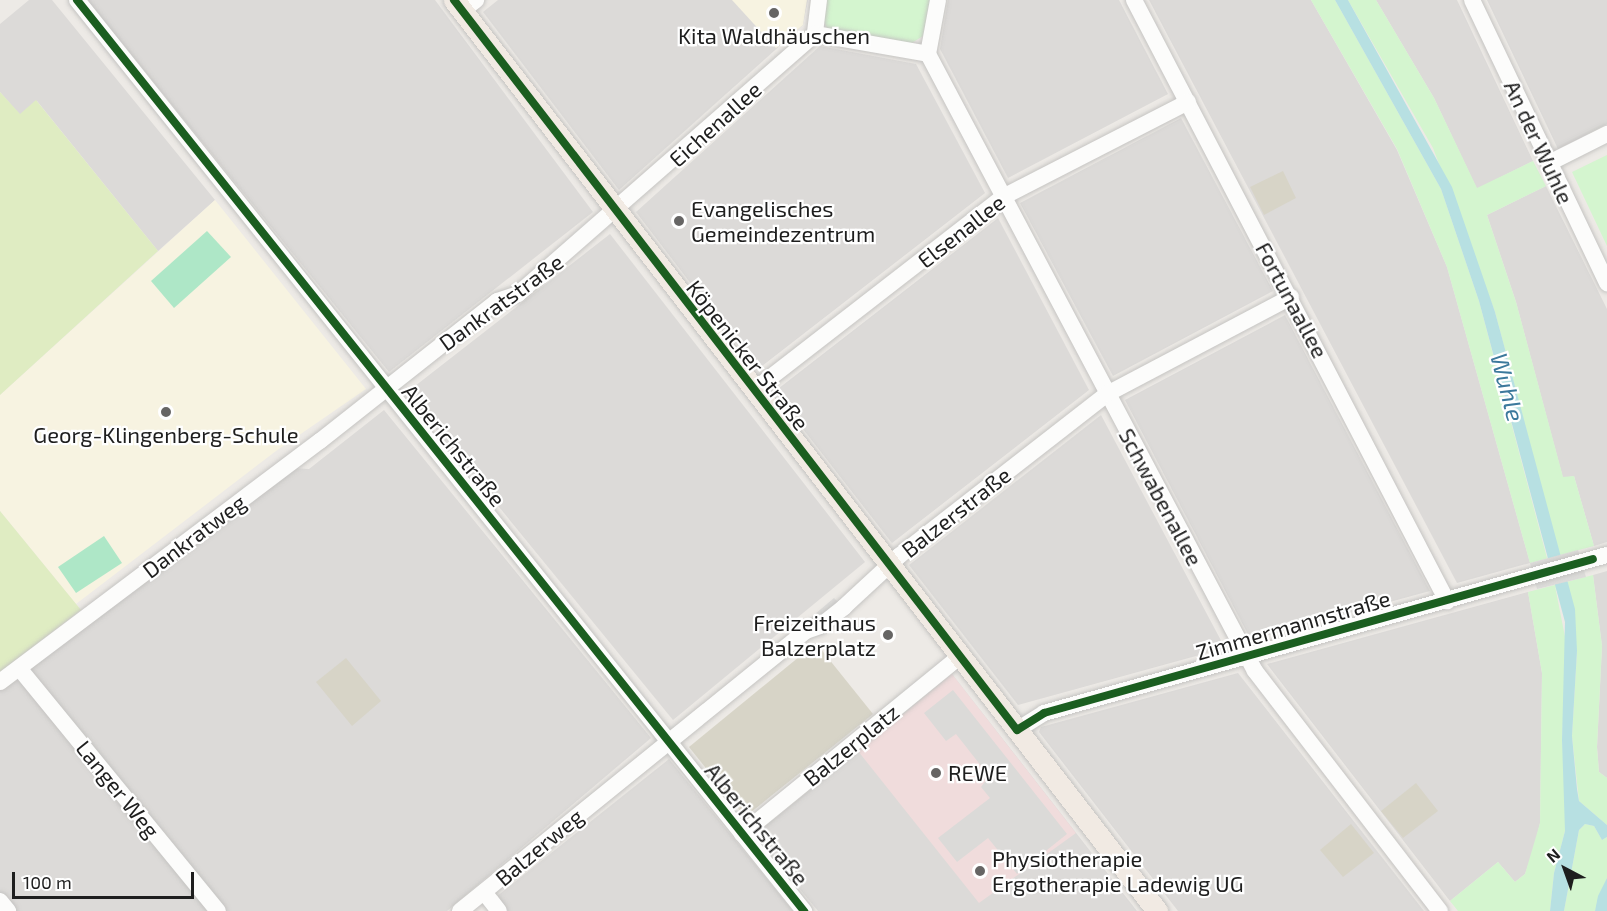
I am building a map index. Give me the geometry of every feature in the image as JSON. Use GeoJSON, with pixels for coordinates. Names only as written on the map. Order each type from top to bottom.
{"type":"FeatureCollection","features":[{"type":"Feature","properties":{"kind":"main road","name":"Köpenicker Straße"},"geometry":{"type":"LineString","coordinates":[[464,4],[615,213],[1157,911]]}},
{"type":"Feature","properties":{"kind":"street","name":"Alberichstraße"},"geometry":{"type":"LineString","coordinates":[[77,0],[804,911]]}},
{"type":"Feature","properties":{"kind":"street"},"geometry":{"type":"LineString","coordinates":[[819,0],[815,34],[928,54],[938,0]]}},
{"type":"Feature","properties":{"kind":"street","name":"Fortunaallee"},"geometry":{"type":"LineString","coordinates":[[1134,0],[1291,297],[1447,601]]}},
{"type":"Feature","properties":{"kind":"street","name":"An der Wuhle"},"geometry":{"type":"LineString","coordinates":[[1472,0],[1607,283]]}},
{"type":"Feature","properties":{"kind":"street","name":"Eichenallee"},"geometry":{"type":"LineString","coordinates":[[615,213],[815,34]]}},
{"type":"Feature","properties":{"kind":"street","name":"Schwabenallee"},"geometry":{"type":"LineString","coordinates":[[928,54],[1247,657],[1440,911]]}},
{"type":"Feature","properties":{"kind":"street","name":"Elsenallee"},"geometry":{"type":"LineString","coordinates":[[753,392],[1003,197],[1188,102]]}},
{"type":"Feature","properties":{"kind":"street"},"geometry":{"type":"LineString","coordinates":[[1550,164],[1607,134]]}},
{"type":"Feature","properties":{"kind":"street","name":"Dankratstraße"},"geometry":{"type":"LineString","coordinates":[[386,388],[497,301],[518,294],[615,213]]}},
{"type":"Feature","properties":{"kind":"street","name":"Balzerstraße"},"geometry":{"type":"LineString","coordinates":[[589,805],[806,631],[820,626],[844,607],[890,566],[1107,394],[1291,297]]}},
{"type":"Feature","properties":{"kind":"street","name":"Dankratweg"},"geometry":{"type":"LineString","coordinates":[[0,682],[386,388]]}},
{"type":"Feature","properties":{"kind":"street","name":"Zimmermannstraße"},"geometry":{"type":"LineString","coordinates":[[1017,730],[1044,713],[1607,555]]}},
{"type":"Feature","properties":{"kind":"street","name":"Balzerplatz"},"geometry":{"type":"LineString","coordinates":[[742,834],[960,656]]}},
{"type":"Feature","properties":{"kind":"street","name":"Langer Weg"},"geometry":{"type":"LineString","coordinates":[[19,668],[218,911]]}},
{"type":"Feature","properties":{"kind":"street","name":"Balzerweg"},"geometry":{"type":"LineString","coordinates":[[460,911],[589,805]]}},
{"type":"Feature","properties":{"kind":"street"},"geometry":{"type":"LineString","coordinates":[[484,892],[499,911]]}},
{"type":"Feature","properties":{"kind":"street"},"geometry":{"type":"LineString","coordinates":[[0,901],[8,911]]}},
{"type":"Feature","properties":{"kind":"shaded area"},"geometry":{"type":"Polygon","coordinates":[[[29,0],[52,0],[215,200],[158,251],[37,101],[20,115],[0,92],[0,24],[29,0]]]}},
{"type":"Feature","properties":{"kind":"shaded area"},"geometry":{"type":"Polygon","coordinates":[[[87,0],[435,0],[593,212],[389,372],[87,0]]]}},
{"type":"Feature","properties":{"kind":"shaded area"},"geometry":{"type":"Polygon","coordinates":[[[498,0],[808,0],[803,25],[619,190],[483,12],[498,0]]]}},
{"type":"Feature","properties":{"kind":"shaded area","name":"Kita Waldhäuschen"},"geometry":{"type":"Polygon","coordinates":[[[732,0],[807,0],[803,25],[776,48],[732,0]]]}},
{"type":"Feature","properties":{"kind":"shaded area"},"geometry":{"type":"Polygon","coordinates":[[[948,0],[1119,0],[1168,94],[1008,178],[940,49],[948,0]]]}},
{"type":"Feature","properties":{"kind":"shaded area"},"geometry":{"type":"Polygon","coordinates":[[[1149,0],[1311,0],[1397,150],[1447,267],[1530,563],[1457,583],[1149,0]]]}},
{"type":"Feature","properties":{"kind":"shaded area"},"geometry":{"type":"Polygon","coordinates":[[[1376,0],[1457,0],[1533,161],[1477,189],[1434,98],[1376,0]]]}},
{"type":"Feature","properties":{"kind":"shaded area"},"geometry":{"type":"Polygon","coordinates":[[[1487,0],[1607,0],[1607,124],[1558,149],[1487,0]]]}},
{"type":"Feature","properties":{"kind":"shaded area"},"geometry":{"type":"Polygon","coordinates":[[[820,46],[916,64],[985,193],[757,370],[636,212],[820,46]]]}},
{"type":"Feature","properties":{"kind":"shaded area"},"geometry":{"type":"Polygon","coordinates":[[[1181,118],[1273,291],[1113,376],[1020,203],[1181,118]]]}},
{"type":"Feature","properties":{"kind":"shaded area"},"geometry":{"type":"Polygon","coordinates":[[[1283,171],[1296,198],[1264,215],[1250,187],[1283,171]]]}},
{"type":"Feature","properties":{"kind":"shaded area"},"geometry":{"type":"Polygon","coordinates":[[[1546,186],[1607,309],[1607,542],[1594,546],[1574,476],[1563,478],[1516,302],[1487,215],[1546,186]]]}},
{"type":"Feature","properties":{"kind":"shaded area","name":"Georg-Klingenberg-Schule"},"geometry":{"type":"Polygon","coordinates":[[[215,200],[366,389],[276,451],[76,604],[0,511],[0,395],[215,200]]]}},
{"type":"Feature","properties":{"kind":"shaded area"},"geometry":{"type":"Polygon","coordinates":[[[998,218],[1089,390],[892,543],[774,392],[998,218]]]}},
{"type":"Feature","properties":{"kind":"shaded area"},"geometry":{"type":"Polygon","coordinates":[[[610,234],[865,562],[673,720],[406,393],[610,234]]]}},
{"type":"Feature","properties":{"kind":"shaded area"},"geometry":{"type":"Polygon","coordinates":[[[1285,315],[1430,591],[1251,640],[1125,400],[1285,315]]]}},
{"type":"Feature","properties":{"kind":"shaded area"},"geometry":{"type":"Polygon","coordinates":[[[384,410],[651,738],[447,911],[0,911],[0,687],[291,468],[309,469],[384,410]]]}},
{"type":"Feature","properties":{"kind":"shaded area"},"geometry":{"type":"Polygon","coordinates":[[[1101,415],[1225,648],[1018,705],[909,565],[1101,415]]]}},
{"type":"Feature","properties":{"kind":"shaded area"},"geometry":{"type":"Polygon","coordinates":[[[1607,571],[1607,778],[1599,772],[1597,747],[1602,646],[1593,575],[1607,571]]]}},
{"type":"Feature","properties":{"kind":"shaded area"},"geometry":{"type":"Polygon","coordinates":[[[1528,592],[1542,673],[1540,823],[1534,848],[1525,874],[1515,882],[1498,862],[1450,901],[1267,664],[1528,592]]]}},
{"type":"Feature","properties":{"kind":"shaded area"},"geometry":{"type":"Polygon","coordinates":[[[834,598],[840,604],[814,626],[808,620],[834,598]]]}},
{"type":"Feature","properties":{"kind":"shaded area"},"geometry":{"type":"Polygon","coordinates":[[[816,643],[873,714],[745,817],[689,747],[816,643]]]}},
{"type":"Feature","properties":{"kind":"shaded area"},"geometry":{"type":"Polygon","coordinates":[[[346,658],[381,701],[352,726],[316,682],[346,658]]]}},
{"type":"Feature","properties":{"kind":"shaded area"},"geometry":{"type":"Polygon","coordinates":[[[1238,673],[1424,911],[1178,911],[1039,732],[1041,727],[1238,673]]]}},
{"type":"Feature","properties":{"kind":"shaded area"},"geometry":{"type":"Polygon","coordinates":[[[952,674],[1137,911],[818,911],[761,842],[762,829],[952,674]]]}},
{"type":"Feature","properties":{"kind":"shaded area"},"geometry":{"type":"Polygon","coordinates":[[[952,674],[1076,833],[979,903],[858,751],[952,674]]]}},
{"type":"Feature","properties":{"kind":"shaded area"},"geometry":{"type":"Polygon","coordinates":[[[953,690],[1067,834],[1017,874],[988,838],[957,862],[938,838],[990,798],[981,787],[989,776],[956,734],[946,741],[924,713],[953,690]]]}},
{"type":"Feature","properties":{"kind":"shaded area"},"geometry":{"type":"Polygon","coordinates":[[[669,759],[793,911],[508,911],[496,897],[669,759]]]}},
{"type":"Feature","properties":{"kind":"shaded area"},"geometry":{"type":"Polygon","coordinates":[[[1416,783],[1438,811],[1403,838],[1381,811],[1416,783]]]}},
{"type":"Feature","properties":{"kind":"shaded area"},"geometry":{"type":"Polygon","coordinates":[[[1351,824],[1374,853],[1343,877],[1320,850],[1351,824]]]}},
{"type":"Feature","properties":{"kind":"green space"},"geometry":{"type":"Polygon","coordinates":[[[825,0],[930,0],[923,36],[910,44],[827,29],[822,17],[825,0]]]}},
{"type":"Feature","properties":{"kind":"green space"},"geometry":{"type":"Polygon","coordinates":[[[1311,0],[1335,0],[1441,189],[1479,301],[1547,558],[1559,554],[1495,312],[1433,148],[1348,0],[1376,0],[1434,98],[1477,188],[1533,161],[1546,186],[1487,215],[1516,302],[1563,477],[1574,476],[1594,546],[1530,563],[1447,267],[1397,149],[1311,0]]]}},
{"type":"Feature","properties":{"kind":"green space"},"geometry":{"type":"Polygon","coordinates":[[[0,92],[20,114],[36,100],[158,251],[0,395],[0,92]]]}},
{"type":"Feature","properties":{"kind":"green space"},"geometry":{"type":"Polygon","coordinates":[[[1607,155],[1607,246],[1572,172],[1607,155]]]}},
{"type":"Feature","properties":{"kind":"green space"},"geometry":{"type":"Polygon","coordinates":[[[207,231],[231,257],[174,308],[151,281],[207,231]]]}},
{"type":"Feature","properties":{"kind":"green space"},"geometry":{"type":"Polygon","coordinates":[[[0,511],[81,610],[0,672],[0,511]]]}},
{"type":"Feature","properties":{"kind":"green space"},"geometry":{"type":"Polygon","coordinates":[[[104,536],[122,563],[76,593],[58,567],[104,536]]]}},
{"type":"Feature","properties":{"kind":"green space"},"geometry":{"type":"Polygon","coordinates":[[[1593,575],[1602,646],[1597,747],[1599,772],[1607,778],[1607,825],[1579,801],[1572,736],[1577,651],[1555,586],[1567,647],[1562,740],[1567,797],[1565,831],[1554,873],[1550,911],[1458,911],[1450,901],[1498,862],[1515,882],[1525,874],[1540,823],[1542,673],[1528,592],[1593,575]]]}},
{"type":"Feature","properties":{"kind":"green space"},"geometry":{"type":"Polygon","coordinates":[[[1585,824],[1594,826],[1602,840],[1607,837],[1607,878],[1595,911],[1564,911],[1579,830],[1585,824]]]}},
{"type":"Feature","properties":{"kind":"water","name":"Wuhle"},"geometry":{"type":"Polygon","coordinates":[[[1335,0],[1348,0],[1452,187],[1495,312],[1575,609],[1577,651],[1572,736],[1577,789],[1579,801],[1607,825],[1607,837],[1602,840],[1594,826],[1585,824],[1579,830],[1564,911],[1550,911],[1554,873],[1565,831],[1562,740],[1565,622],[1479,301],[1441,189],[1335,0]]]}},
{"type":"Feature","properties":{"kind":"water"},"geometry":{"type":"Polygon","coordinates":[[[1607,878],[1607,911],[1595,911],[1598,896],[1607,878]]]}},
{"type":"Feature","properties":{"kind":"pier"},"geometry":{"type":"Polygon","coordinates":[[[1578,550],[1586,577],[1537,589],[1530,563],[1578,550]]]}},
{"type":"Feature","properties":{"kind":"cycle path"},"geometry":{"type":"LineString","coordinates":[[77,0],[804,911]]}},
{"type":"Feature","properties":{"kind":"cycle path"},"geometry":{"type":"LineString","coordinates":[[454,0],[1017,730],[1044,713],[1593,559]]}},
{"type":"Feature","properties":{"kind":"place","name":"Kita Waldhäuschen"},"geometry":{"type":"Point","coordinates":[774,13]}},
{"type":"Feature","properties":{"kind":"place","name":"Evangelisches Gemeindezentrum"},"geometry":{"type":"Point","coordinates":[679,221]}},
{"type":"Feature","properties":{"kind":"place","name":"Georg-Klingenberg-Schule"},"geometry":{"type":"Point","coordinates":[166,412]}},
{"type":"Feature","properties":{"kind":"place","name":"Freizeithaus Balzerplatz"},"geometry":{"type":"Point","coordinates":[888,635]}},
{"type":"Feature","properties":{"kind":"place","name":"REWE"},"geometry":{"type":"Point","coordinates":[936,773]}},
{"type":"Feature","properties":{"kind":"place","name":"Physiotherapie Ergotherapie Ladewig UG"},"geometry":{"type":"Point","coordinates":[980,871]}}]}
